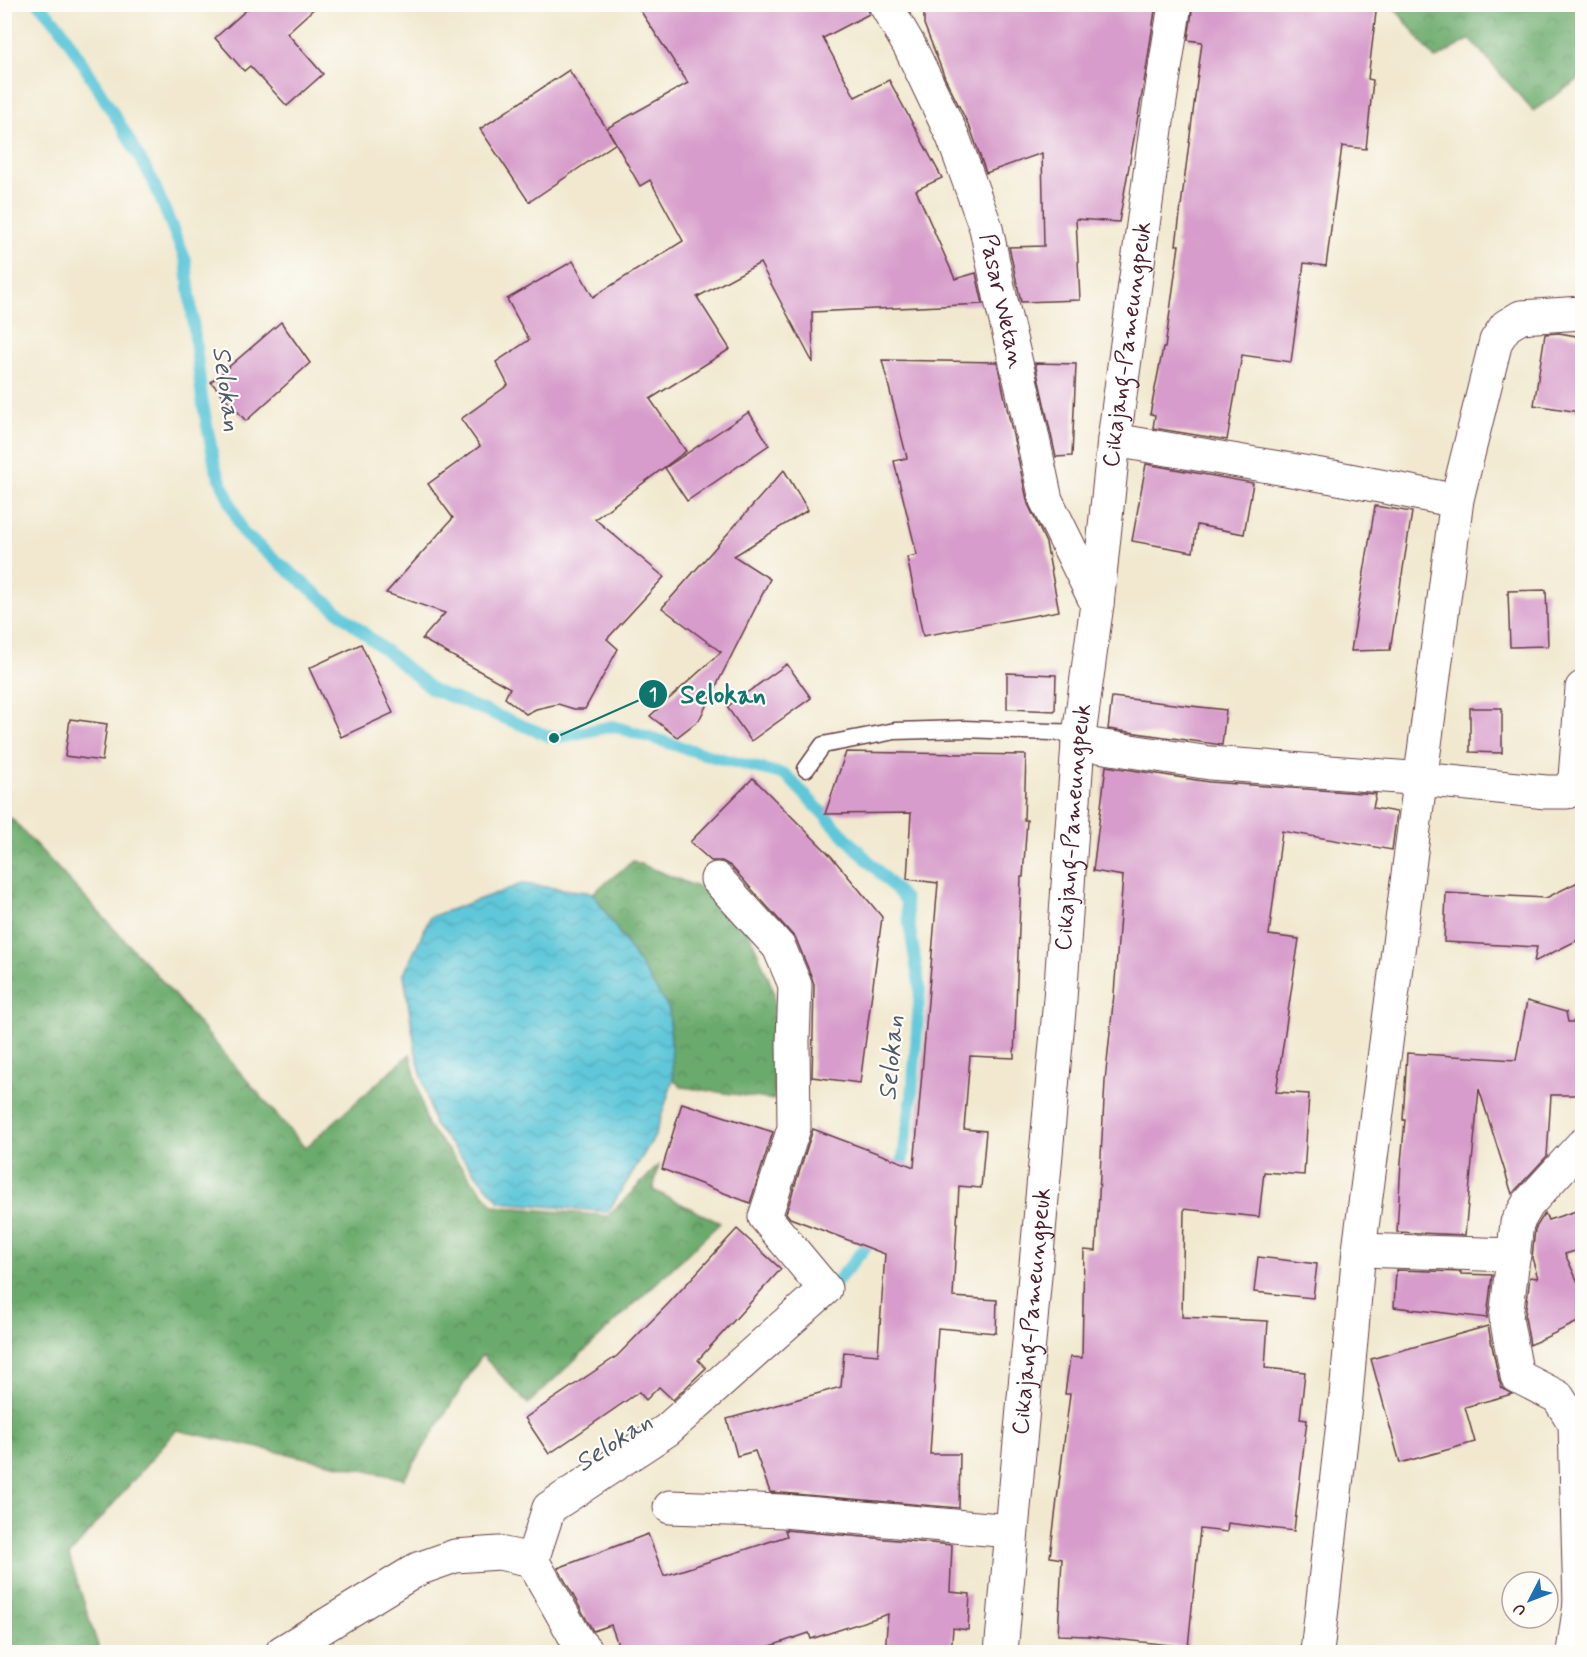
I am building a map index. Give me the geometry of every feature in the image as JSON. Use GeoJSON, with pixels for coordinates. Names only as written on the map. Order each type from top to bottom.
{"type":"FeatureCollection","features":[{"type":"Feature","properties":{"kind":"street","name":"Pasar Wetan"},"geometry":{"type":"LineString","coordinates":[[885,4],[910,47],[953,137],[986,228],[1046,500],[1097,604]]}},
{"type":"Feature","properties":{"kind":"street","name":"Cikajang-Pameungpeuk"},"geometry":{"type":"LineString","coordinates":[[1001,1653],[1060,999],[1078,738],[1097,604],[1114,440],[1175,4]]}},
{"type":"Feature","properties":{"kind":"street"},"geometry":{"type":"LineString","coordinates":[[1317,1653],[1359,1250],[1457,499],[1496,341],[1506,326],[1521,316],[1582,313]]}},
{"type":"Feature","properties":{"kind":"street"},"geometry":{"type":"LineString","coordinates":[[1114,440],[1457,499]]}},
{"type":"Feature","properties":{"kind":"street"},"geometry":{"type":"LineString","coordinates":[[1078,738],[1210,763],[1567,792],[1575,778],[1582,688]]}},
{"type":"Feature","properties":{"kind":"street"},"geometry":{"type":"LineString","coordinates":[[587,1653],[578,1642],[532,1560],[549,1508],[667,1430],[825,1288],[765,1217],[794,1128],[795,985],[779,947],[717,879]]}},
{"type":"Feature","properties":{"kind":"street"},"geometry":{"type":"LineString","coordinates":[[1573,1653],[1581,1604],[1575,1424],[1558,1397],[1517,1376],[1506,1318],[1517,1223],[1528,1204],[1582,1145]]}},
{"type":"Feature","properties":{"kind":"street"},"geometry":{"type":"LineString","coordinates":[[1359,1250],[1514,1256]]}},
{"type":"Feature","properties":{"kind":"street"},"geometry":{"type":"LineString","coordinates":[[670,1507],[783,1511],[1011,1531]]}},
{"type":"Feature","properties":{"kind":"street"},"geometry":{"type":"LineString","coordinates":[[282,1653],[418,1569],[454,1557],[499,1553],[532,1560]]}},
{"type":"Feature","properties":{"kind":"lane"},"geometry":{"type":"LineString","coordinates":[[806,769],[823,745],[895,731],[963,729],[1078,738]]}},
{"type":"Feature","properties":{"kind":"green space"},"geometry":{"type":"Polygon","coordinates":[[[1395,4],[1582,5],[1582,77],[1533,111],[1470,39],[1435,59],[1394,7],[1395,4]]]}},
{"type":"Feature","properties":{"kind":"green space"},"geometry":{"type":"Polygon","coordinates":[[[11,818],[157,975],[305,1148],[410,1054],[427,1125],[494,1206],[608,1216],[659,1165],[653,1190],[720,1223],[528,1404],[482,1355],[404,1479],[176,1430],[69,1556],[100,1652],[5,1652],[4,821],[11,818]]]}},
{"type":"Feature","properties":{"kind":"green space"},"geometry":{"type":"Polygon","coordinates":[[[633,861],[737,903],[774,992],[774,1100],[682,1087],[673,1080],[669,1009],[593,893],[633,861]]]}},
{"type":"Feature","properties":{"kind":"water"},"geometry":{"type":"Polygon","coordinates":[[[522,884],[593,893],[669,1009],[673,1080],[655,1136],[608,1212],[500,1202],[434,1125],[416,1053],[404,974],[430,917],[522,884]]]}},
{"type":"Feature","properties":{"kind":"building"},"geometry":{"type":"Polygon","coordinates":[[[253,4],[319,4],[287,33],[323,74],[287,106],[250,66],[244,71],[215,38],[253,4]]]}},
{"type":"Feature","properties":{"kind":"building"},"geometry":{"type":"Polygon","coordinates":[[[636,4],[866,4],[869,14],[823,38],[855,97],[889,80],[942,178],[916,190],[955,279],[976,273],[983,304],[812,312],[813,363],[760,263],[697,297],[730,349],[650,399],[686,451],[595,519],[664,577],[607,639],[618,649],[585,709],[574,709],[558,704],[526,714],[505,698],[510,688],[422,639],[445,613],[386,593],[453,518],[428,484],[480,446],[461,419],[508,385],[496,362],[529,340],[507,299],[573,261],[593,297],[683,241],[650,180],[640,186],[607,128],[688,83],[636,4]]]}},
{"type":"Feature","properties":{"kind":"building"},"geometry":{"type":"Polygon","coordinates":[[[940,4],[1156,4],[1119,222],[1076,219],[1080,300],[1021,302],[1009,247],[1044,246],[1042,153],[986,173],[971,130],[945,78],[924,24],[924,12],[940,4]]]}},
{"type":"Feature","properties":{"kind":"building"},"geometry":{"type":"Polygon","coordinates":[[[1193,4],[1377,4],[1368,79],[1373,80],[1366,149],[1342,146],[1326,266],[1304,263],[1291,362],[1242,355],[1227,440],[1153,428],[1155,415],[1150,414],[1163,348],[1165,348],[1202,42],[1188,40],[1193,4]]]}},
{"type":"Feature","properties":{"kind":"building"},"geometry":{"type":"Polygon","coordinates":[[[569,70],[616,143],[529,202],[480,129],[569,70]]]}},
{"type":"Feature","properties":{"kind":"building"},"geometry":{"type":"Polygon","coordinates":[[[281,322],[310,363],[246,421],[211,382],[281,322]]]}},
{"type":"Feature","properties":{"kind":"building"},"geometry":{"type":"Polygon","coordinates":[[[1559,333],[1582,337],[1582,389],[1579,412],[1534,405],[1545,334],[1559,333]]]}},
{"type":"Feature","properties":{"kind":"building"},"geometry":{"type":"Polygon","coordinates":[[[882,360],[997,362],[1028,504],[1046,543],[1059,611],[923,636],[907,557],[917,555],[894,461],[907,458],[882,360]]]}},
{"type":"Feature","properties":{"kind":"building"},"geometry":{"type":"Polygon","coordinates":[[[1035,363],[1076,364],[1072,456],[1056,457],[1035,363]]]}},
{"type":"Feature","properties":{"kind":"building"},"geometry":{"type":"Polygon","coordinates":[[[749,412],[769,445],[687,501],[665,468],[749,412]]]}},
{"type":"Feature","properties":{"kind":"building"},"geometry":{"type":"Polygon","coordinates":[[[1146,464],[1253,483],[1244,534],[1197,525],[1193,552],[1132,541],[1146,464]]]}},
{"type":"Feature","properties":{"kind":"building"},"geometry":{"type":"Polygon","coordinates":[[[784,470],[808,510],[734,556],[770,579],[699,720],[677,737],[650,716],[721,652],[662,608],[784,470]]]}},
{"type":"Feature","properties":{"kind":"building"},"geometry":{"type":"Polygon","coordinates":[[[1375,506],[1412,512],[1390,650],[1351,651],[1375,506]]]}},
{"type":"Feature","properties":{"kind":"building"},"geometry":{"type":"Polygon","coordinates":[[[1546,590],[1548,646],[1510,647],[1508,591],[1546,590]]]}},
{"type":"Feature","properties":{"kind":"building"},"geometry":{"type":"Polygon","coordinates":[[[361,644],[393,713],[341,737],[309,668],[361,644]]]}},
{"type":"Feature","properties":{"kind":"building"},"geometry":{"type":"Polygon","coordinates":[[[787,664],[811,698],[751,741],[727,707],[787,664]]]}},
{"type":"Feature","properties":{"kind":"building"},"geometry":{"type":"Polygon","coordinates":[[[1007,673],[1056,675],[1055,711],[1007,709],[1007,673]]]}},
{"type":"Feature","properties":{"kind":"building"},"geometry":{"type":"Polygon","coordinates":[[[1112,697],[1226,710],[1222,745],[1108,729],[1112,697]]]}},
{"type":"Feature","properties":{"kind":"building"},"geometry":{"type":"Polygon","coordinates":[[[1470,708],[1502,708],[1502,753],[1470,752],[1470,708]]]}},
{"type":"Feature","properties":{"kind":"building"},"geometry":{"type":"Polygon","coordinates":[[[70,719],[107,724],[102,761],[65,756],[70,719]]]}},
{"type":"Feature","properties":{"kind":"building"},"geometry":{"type":"Polygon","coordinates":[[[846,752],[1026,755],[1024,820],[1027,820],[1023,877],[1021,877],[1014,1058],[970,1056],[964,1129],[986,1131],[981,1188],[959,1186],[953,1297],[997,1300],[996,1333],[938,1328],[930,1454],[960,1454],[959,1508],[770,1492],[755,1451],[737,1456],[727,1419],[841,1387],[844,1352],[878,1355],[885,1254],[790,1218],[786,1213],[813,1129],[914,1167],[938,883],[907,879],[911,813],[825,814],[846,752]]]}},
{"type":"Feature","properties":{"kind":"building"},"geometry":{"type":"Polygon","coordinates":[[[1106,766],[1209,782],[1376,794],[1373,808],[1397,812],[1392,850],[1282,831],[1269,935],[1299,939],[1276,1092],[1309,1094],[1304,1175],[1264,1172],[1259,1217],[1184,1209],[1182,1317],[1268,1321],[1265,1368],[1305,1372],[1300,1419],[1307,1420],[1294,1531],[1228,1523],[1227,1532],[1200,1529],[1188,1647],[1058,1635],[1062,1559],[1050,1557],[1070,1394],[1065,1394],[1070,1357],[1082,1358],[1084,1250],[1096,1251],[1105,1081],[1123,876],[1093,871],[1106,766]]]}},
{"type":"Feature","properties":{"kind":"building"},"geometry":{"type":"Polygon","coordinates":[[[753,778],[831,856],[882,917],[860,1083],[812,1077],[814,985],[796,939],[731,866],[722,861],[711,861],[690,842],[753,778]]]}},
{"type":"Feature","properties":{"kind":"building"},"geometry":{"type":"Polygon","coordinates":[[[1582,880],[1582,938],[1534,962],[1537,947],[1444,942],[1446,893],[1546,898],[1582,880]]]}},
{"type":"Feature","properties":{"kind":"building"},"geometry":{"type":"Polygon","coordinates":[[[1527,1001],[1566,1012],[1568,1022],[1582,1022],[1582,1095],[1551,1095],[1547,1156],[1512,1194],[1479,1089],[1465,1235],[1397,1232],[1407,1053],[1516,1060],[1527,1001]]]}},
{"type":"Feature","properties":{"kind":"building"},"geometry":{"type":"Polygon","coordinates":[[[682,1103],[773,1132],[750,1203],[662,1169],[682,1103]]]}},
{"type":"Feature","properties":{"kind":"building"},"geometry":{"type":"Polygon","coordinates":[[[1582,1209],[1582,1249],[1565,1254],[1582,1291],[1582,1320],[1530,1345],[1525,1317],[1530,1277],[1538,1278],[1532,1258],[1535,1229],[1545,1213],[1548,1220],[1582,1209]]]}},
{"type":"Feature","properties":{"kind":"building"},"geometry":{"type":"Polygon","coordinates":[[[737,1229],[781,1269],[698,1360],[706,1368],[673,1400],[659,1387],[646,1400],[639,1392],[549,1454],[525,1418],[617,1356],[737,1229]]]}},
{"type":"Feature","properties":{"kind":"building"},"geometry":{"type":"Polygon","coordinates":[[[1258,1257],[1317,1264],[1313,1298],[1254,1292],[1258,1257]]]}},
{"type":"Feature","properties":{"kind":"building"},"geometry":{"type":"Polygon","coordinates":[[[1396,1270],[1492,1275],[1487,1318],[1394,1307],[1396,1270]]]}},
{"type":"Feature","properties":{"kind":"building"},"geometry":{"type":"Polygon","coordinates":[[[1488,1326],[1499,1380],[1502,1388],[1512,1394],[1465,1407],[1475,1442],[1400,1463],[1371,1359],[1488,1326]]]}},
{"type":"Feature","properties":{"kind":"building"},"geometry":{"type":"Polygon","coordinates":[[[785,1530],[952,1545],[950,1592],[970,1594],[968,1630],[953,1628],[951,1653],[885,1653],[888,1614],[811,1639],[809,1633],[750,1653],[621,1653],[611,1625],[593,1631],[558,1568],[648,1534],[664,1576],[787,1536],[785,1530]]]}},
{"type":"Feature","properties":{"kind":"waterway","name":"Selokan"},"geometry":{"type":"LineString","coordinates":[[39,4],[60,27],[153,181],[186,261],[202,399],[215,467],[243,533],[433,690],[554,738],[613,726],[714,757],[786,775],[905,899],[920,990],[912,1096],[900,1178]]}},
{"type":"Feature","properties":{"kind":"waterway","name":"Selokan"},"geometry":{"type":"LineString","coordinates":[[828,1292],[875,1236]]}},
{"type":"Feature","properties":{"kind":"place","name":"Selokan"},"geometry":{"type":"Point","coordinates":[554,738]}}]}
